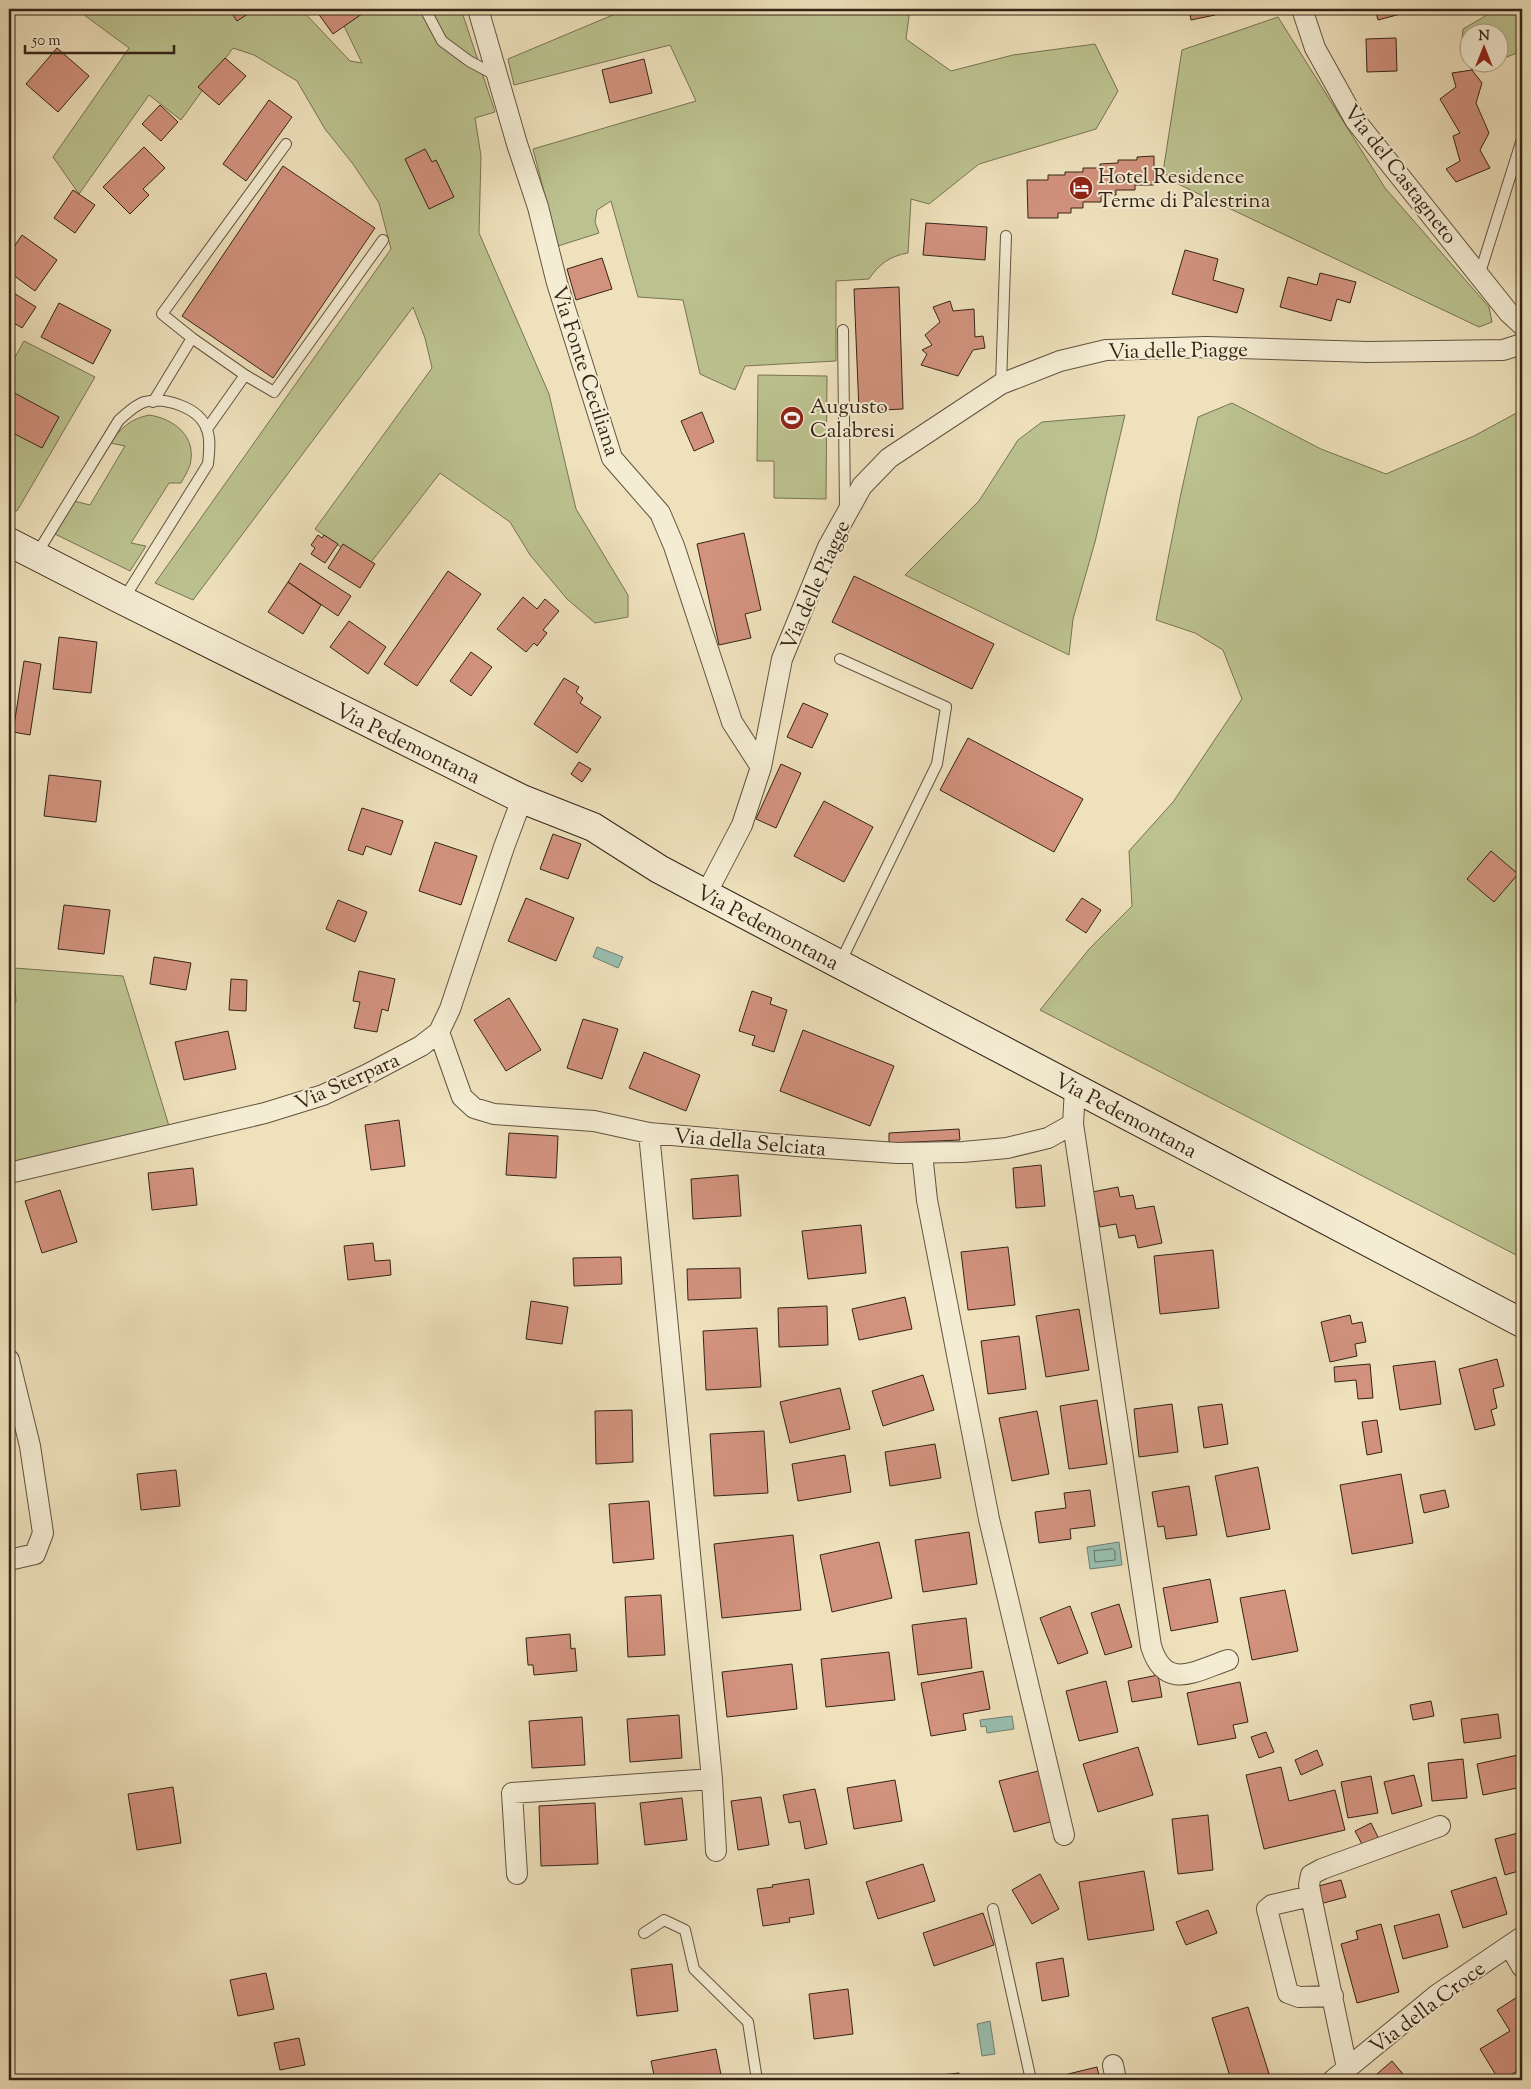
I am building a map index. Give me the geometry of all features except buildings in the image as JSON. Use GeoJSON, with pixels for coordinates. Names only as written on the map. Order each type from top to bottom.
{"type":"FeatureCollection","features":[{"type":"Feature","properties":{"kind":"street","name":"Via Fonte Ceciliana"},"geometry":{"type":"LineString","coordinates":[[478,9],[517,144],[538,207],[556,284],[612,458],[660,513],[674,546],[732,722],[761,767]]}},
{"type":"Feature","properties":{"kind":"street","name":"Via del Castagneto"},"geometry":{"type":"LineString","coordinates":[[1302,9],[1315,48],[1355,120],[1509,313],[1522,325]]}},
{"type":"Feature","properties":{"kind":"street","name":"Via delle Piagge"},"geometry":{"type":"LineString","coordinates":[[706,894],[742,825],[761,767],[782,659],[828,547],[862,486],[889,458],[1001,384],[1060,362],[1106,350],[1206,347],[1368,352],[1504,350],[1522,344]]}},
{"type":"Feature","properties":{"kind":"street","name":"Via Pedemontana"},"geometry":{"type":"LineString","coordinates":[[9,542],[522,800],[593,827],[659,868],[706,894],[1522,1323]]}},
{"type":"Feature","properties":{"kind":"street","name":"Via Sterpara"},"geometry":{"type":"LineString","coordinates":[[9,1173],[279,1110],[323,1095],[412,1052],[439,1032],[450,1009],[504,847],[522,800]]}},
{"type":"Feature","properties":{"kind":"street","name":"Via della Selciata"},"geometry":{"type":"LineString","coordinates":[[439,1032],[459,1092],[474,1108],[494,1114],[594,1121],[649,1133],[814,1148],[922,1153],[982,1151],[1029,1144],[1048,1138],[1073,1124]]}},
{"type":"Feature","properties":{"kind":"street"},"geometry":{"type":"LineString","coordinates":[[1075,1088],[1073,1124],[1151,1646],[1158,1665],[1172,1674],[1188,1673],[1228,1660]]}},
{"type":"Feature","properties":{"kind":"street"},"geometry":{"type":"LineString","coordinates":[[649,1133],[712,1779],[716,1850]]}},
{"type":"Feature","properties":{"kind":"street"},"geometry":{"type":"LineString","coordinates":[[922,1153],[927,1200],[989,1519],[1064,1835]]}},
{"type":"Feature","properties":{"kind":"street"},"geometry":{"type":"LineString","coordinates":[[9,1360],[30,1446],[43,1533],[35,1554],[9,1560]]}},
{"type":"Feature","properties":{"kind":"street"},"geometry":{"type":"LineString","coordinates":[[517,1874],[512,1793],[712,1779]]}},
{"type":"Feature","properties":{"kind":"street"},"geometry":{"type":"LineString","coordinates":[[1340,2074],[1333,1996],[1309,1885],[1311,1875],[1440,1826]]}},
{"type":"Feature","properties":{"kind":"street"},"geometry":{"type":"LineString","coordinates":[[1311,1896],[1272,1905],[1267,1909],[1288,1993],[1299,1997],[1333,1996]]}},
{"type":"Feature","properties":{"kind":"street"},"geometry":{"type":"LineString","coordinates":[[1516,1942],[1522,1968]]}},
{"type":"Feature","properties":{"kind":"street","name":"Via della Croce"},"geometry":{"type":"LineString","coordinates":[[1340,2074],[1438,1994],[1516,1942]]}},
{"type":"Feature","properties":{"kind":"lane"},"geometry":{"type":"LineString","coordinates":[[425,9],[442,41],[469,61],[498,77]]}},
{"type":"Feature","properties":{"kind":"lane"},"geometry":{"type":"LineString","coordinates":[[1480,276],[1522,139]]}},
{"type":"Feature","properties":{"kind":"lane"},"geometry":{"type":"LineString","coordinates":[[286,144],[162,314],[192,338],[245,375],[274,392],[383,240]]}},
{"type":"Feature","properties":{"kind":"lane"},"geometry":{"type":"LineString","coordinates":[[1001,384],[1006,236]]}},
{"type":"Feature","properties":{"kind":"lane"},"geometry":{"type":"LineString","coordinates":[[843,330],[845,516]]}},
{"type":"Feature","properties":{"kind":"lane"},"geometry":{"type":"LineString","coordinates":[[153,402],[192,338]]}},
{"type":"Feature","properties":{"kind":"lane"},"geometry":{"type":"LineString","coordinates":[[207,429],[245,375]]}},
{"type":"Feature","properties":{"kind":"lane"},"geometry":{"type":"LineString","coordinates":[[36,555],[119,420],[144,402],[182,406],[197,415],[207,429],[209,446],[208,464],[122,600]]}},
{"type":"Feature","properties":{"kind":"lane"},"geometry":{"type":"LineString","coordinates":[[839,964],[937,764],[946,707],[840,659]]}},
{"type":"Feature","properties":{"kind":"lane"},"geometry":{"type":"LineString","coordinates":[[993,1909],[1031,2080]]}},
{"type":"Feature","properties":{"kind":"lane"},"geometry":{"type":"LineString","coordinates":[[644,1933],[664,1920],[685,1930],[694,1968],[748,2022],[757,2080]]}},
{"type":"Feature","properties":{"kind":"green space"},"geometry":{"type":"Polygon","coordinates":[[[76,9],[301,9],[350,61],[362,63],[344,26],[369,9],[461,9],[495,112],[475,118],[481,156],[479,233],[549,394],[576,509],[628,595],[628,617],[595,623],[567,599],[530,555],[510,522],[440,473],[368,566],[315,529],[432,368],[425,338],[413,307],[193,600],[155,583],[391,249],[379,203],[353,164],[325,129],[297,81],[254,55],[233,48],[181,120],[149,95],[79,194],[53,157],[129,48],[76,9]]]}},
{"type":"Feature","properties":{"kind":"green space"},"geometry":{"type":"Polygon","coordinates":[[[627,9],[910,9],[906,39],[951,71],[1013,55],[1095,44],[1118,91],[1096,129],[979,164],[929,204],[911,199],[908,253],[896,256],[886,262],[869,279],[836,281],[836,361],[745,366],[735,390],[700,374],[683,300],[638,297],[611,201],[597,210],[595,222],[599,233],[558,246],[533,149],[696,101],[670,45],[514,85],[508,59],[627,9]]]}},
{"type":"Feature","properties":{"kind":"green space"},"geometry":{"type":"Polygon","coordinates":[[[1488,9],[1522,9],[1522,51],[1508,56],[1508,22],[1475,22],[1487,15],[1488,9]]]}},
{"type":"Feature","properties":{"kind":"green space"},"geometry":{"type":"Polygon","coordinates":[[[1278,17],[1385,188],[1489,307],[1492,322],[1479,327],[1178,184],[1163,172],[1182,50],[1278,17]]]}},
{"type":"Feature","properties":{"kind":"green space"},"geometry":{"type":"Polygon","coordinates":[[[24,341],[95,377],[17,511],[9,507],[9,368],[24,341]]]}},
{"type":"Feature","properties":{"kind":"green space","name":"Augusto Calabresi"},"geometry":{"type":"Polygon","coordinates":[[[758,375],[827,376],[826,499],[774,498],[774,461],[757,461],[758,375]]]}},
{"type":"Feature","properties":{"kind":"green space"},"geometry":{"type":"Polygon","coordinates":[[[1232,403],[1321,449],[1386,474],[1474,436],[1522,410],[1522,1258],[1040,1010],[1090,948],[1132,906],[1129,851],[1173,802],[1242,699],[1223,650],[1195,633],[1156,620],[1198,417],[1232,403]]]}},
{"type":"Feature","properties":{"kind":"green space"},"geometry":{"type":"Polygon","coordinates":[[[149,415],[159,417],[182,431],[190,446],[190,465],[181,483],[169,483],[131,543],[146,546],[130,571],[55,534],[74,501],[90,505],[125,446],[110,443],[131,422],[149,415]]]}},
{"type":"Feature","properties":{"kind":"green space"},"geometry":{"type":"Polygon","coordinates":[[[1125,415],[1095,542],[1073,619],[1069,655],[905,575],[979,501],[1018,440],[1042,422],[1125,415]]]}},
{"type":"Feature","properties":{"kind":"green space"},"geometry":{"type":"Polygon","coordinates":[[[14,968],[123,976],[169,1126],[9,1164],[9,1002],[16,1002],[14,968]]]}},
{"type":"Feature","properties":{"kind":"water"},"geometry":{"type":"Polygon","coordinates":[[[597,947],[623,957],[618,968],[593,957],[597,947]]]}},
{"type":"Feature","properties":{"kind":"water"},"geometry":{"type":"Polygon","coordinates":[[[1119,1542],[1122,1565],[1090,1569],[1087,1547],[1119,1542]]]}},
{"type":"Feature","properties":{"kind":"water"},"geometry":{"type":"Polygon","coordinates":[[[1012,1716],[1014,1729],[987,1733],[986,1726],[981,1727],[980,1720],[1012,1716]]]}},
{"type":"Feature","properties":{"kind":"water"},"geometry":{"type":"Polygon","coordinates":[[[990,2021],[995,2054],[982,2056],[977,2024],[990,2021]]]}},
{"type":"Feature","properties":{"kind":"place","name":"Hotel Residence Terme di Palestrina"},"geometry":{"type":"Point","coordinates":[1081,188]}},
{"type":"Feature","properties":{"kind":"place","name":"Augusto Calabresi"},"geometry":{"type":"Point","coordinates":[792,418]}}]}
